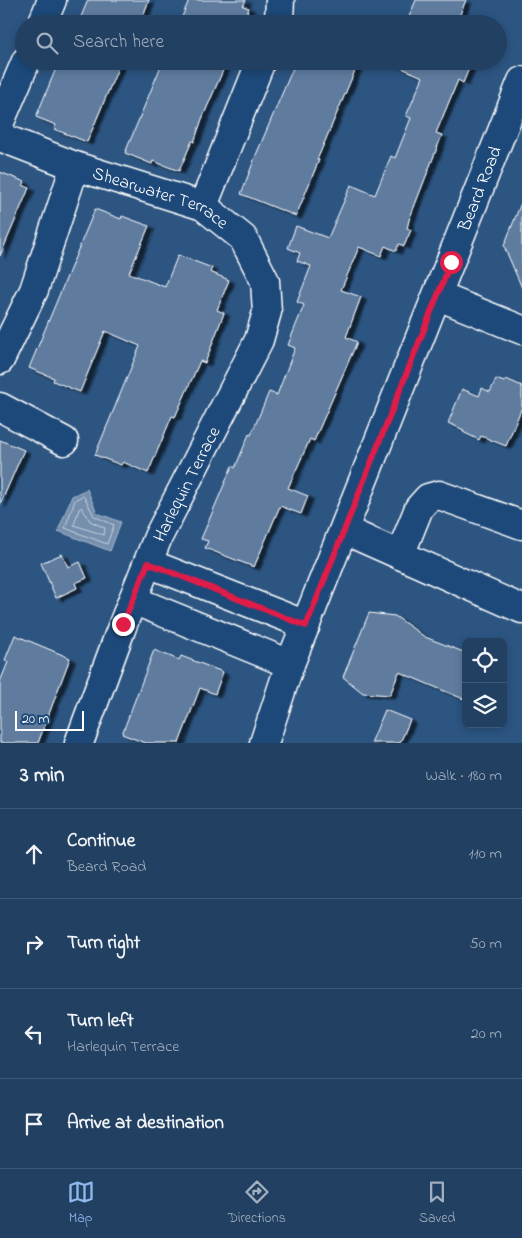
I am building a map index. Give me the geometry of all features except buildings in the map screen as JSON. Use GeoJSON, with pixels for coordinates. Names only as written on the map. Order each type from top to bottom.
{"type":"FeatureCollection","features":[{"type":"Feature","properties":{"kind":"street"},"geometry":{"type":"LineString","coordinates":[[46,15],[52,0]]}},
{"type":"Feature","properties":{"kind":"street"},"geometry":{"type":"LineString","coordinates":[[279,15],[280,0]]}},
{"type":"Feature","properties":{"kind":"street"},"geometry":{"type":"LineString","coordinates":[[0,122],[22,70]]}},
{"type":"Feature","properties":{"kind":"street"},"geometry":{"type":"LineString","coordinates":[[203,206],[257,70]]}},
{"type":"Feature","properties":{"kind":"street","name":"Beard Road"},"geometry":{"type":"LineString","coordinates":[[264,743],[290,664],[522,81]]}},
{"type":"Feature","properties":{"kind":"street","name":"Shearwater Terrace"},"geometry":{"type":"LineString","coordinates":[[0,137],[75,166],[203,206],[242,238],[265,281],[267,312]]}},
{"type":"Feature","properties":{"kind":"street"},"geometry":{"type":"LineString","coordinates":[[0,360],[34,290],[75,166]]}},
{"type":"Feature","properties":{"kind":"street"},"geometry":{"type":"LineString","coordinates":[[438,296],[522,330]]}},
{"type":"Feature","properties":{"kind":"street","name":"Harlequin Terrace"},"geometry":{"type":"LineString","coordinates":[[79,743],[158,537],[259,340],[267,312]]}},
{"type":"Feature","properties":{"kind":"street"},"geometry":{"type":"LineString","coordinates":[[0,407],[64,441]]}},
{"type":"Feature","properties":{"kind":"street"},"geometry":{"type":"LineString","coordinates":[[400,555],[418,508],[428,498],[440,495],[522,525]]}},
{"type":"Feature","properties":{"kind":"street"},"geometry":{"type":"LineString","coordinates":[[344,530],[522,609]]}},
{"type":"Feature","properties":{"kind":"street"},"geometry":{"type":"LineString","coordinates":[[148,563],[306,626]]}},
{"type":"Feature","properties":{"kind":"street"},"geometry":{"type":"LineString","coordinates":[[133,600],[290,664]]}},
{"type":"Feature","properties":{"kind":"water"},"geometry":{"type":"Polygon","coordinates":[[[87,489],[97,513],[121,522],[110,551],[58,531],[72,496],[87,489]]]}},
{"type":"Feature","properties":{"kind":"route"},"geometry":{"type":"LineString","coordinates":[[123,624],[148,563],[306,626],[451,262]]}}]}
